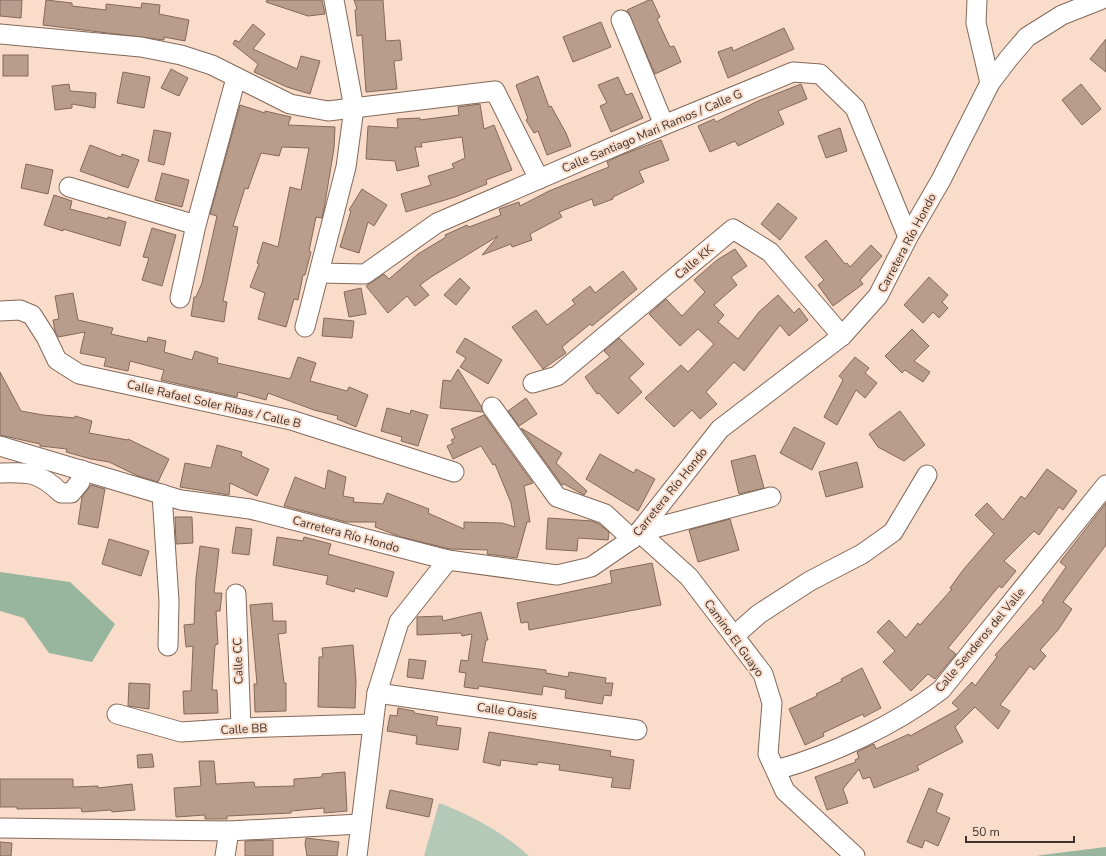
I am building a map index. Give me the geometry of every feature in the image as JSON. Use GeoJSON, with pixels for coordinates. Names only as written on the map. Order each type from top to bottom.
{"type":"FeatureCollection","features":[{"type":"Feature","properties":{"kind":"street"},"geometry":{"type":"LineString","coordinates":[[305,327],[346,167],[354,108],[334,0]]}},
{"type":"Feature","properties":{"kind":"street"},"geometry":{"type":"LineString","coordinates":[[977,0],[976,23],[990,83]]}},
{"type":"Feature","properties":{"kind":"street","name":"Carretera Río Hondo"},"geometry":{"type":"LineString","coordinates":[[0,446],[181,500],[250,508],[448,560],[558,575],[591,567],[635,536],[720,429],[842,336],[878,296],[912,230],[941,180],[990,83],[1027,38],[1062,15],[1100,0]]}},
{"type":"Feature","properties":{"kind":"street"},"geometry":{"type":"LineString","coordinates":[[621,20],[664,125]]}},
{"type":"Feature","properties":{"kind":"street"},"geometry":{"type":"LineString","coordinates":[[0,34],[142,47],[181,55],[212,65],[290,104],[328,111],[495,92],[539,179]]}},
{"type":"Feature","properties":{"kind":"street","name":"Calle Santiago Mari Ramos / Calle G"},"geometry":{"type":"LineString","coordinates":[[320,273],[365,274],[437,223],[664,125],[793,72],[820,74],[855,108],[912,230]]}},
{"type":"Feature","properties":{"kind":"street"},"geometry":{"type":"LineString","coordinates":[[180,298],[196,225],[236,78]]}},
{"type":"Feature","properties":{"kind":"street"},"geometry":{"type":"LineString","coordinates":[[69,187],[196,225]]}},
{"type":"Feature","properties":{"kind":"street","name":"Calle KK"},"geometry":{"type":"LineString","coordinates":[[533,383],[557,376],[733,229],[770,252],[842,336]]}},
{"type":"Feature","properties":{"kind":"street","name":"Calle Rafael Soler Ribas / Calle B"},"geometry":{"type":"LineString","coordinates":[[0,312],[20,310],[32,316],[46,337],[58,360],[79,374],[291,420],[454,472]]}},
{"type":"Feature","properties":{"kind":"street","name":"Camino El Guayo"},"geometry":{"type":"LineString","coordinates":[[492,408],[557,497],[605,514],[689,577],[763,674],[772,703],[768,754],[785,791],[855,856]]}},
{"type":"Feature","properties":{"kind":"street"},"geometry":{"type":"LineString","coordinates":[[0,473],[17,473],[45,478],[61,493],[72,493],[80,482],[82,470]]}},
{"type":"Feature","properties":{"kind":"street"},"geometry":{"type":"LineString","coordinates":[[734,636],[759,614],[810,581],[862,554],[893,532],[927,475]]}},
{"type":"Feature","properties":{"kind":"street","name":"Calle Senderos del Valle"},"geometry":{"type":"LineString","coordinates":[[776,770],[810,761],[845,745],[918,708],[941,690],[1106,485]]}},
{"type":"Feature","properties":{"kind":"street"},"geometry":{"type":"LineString","coordinates":[[162,494],[169,601],[168,646]]}},
{"type":"Feature","properties":{"kind":"street"},"geometry":{"type":"LineString","coordinates":[[635,536],[771,497]]}},
{"type":"Feature","properties":{"kind":"street"},"geometry":{"type":"LineString","coordinates":[[357,856],[377,693],[399,622],[448,560]]}},
{"type":"Feature","properties":{"kind":"street","name":"Calle CC"},"geometry":{"type":"LineString","coordinates":[[236,594],[241,728]]}},
{"type":"Feature","properties":{"kind":"street","name":"Calle Oasis"},"geometry":{"type":"LineString","coordinates":[[377,693],[637,730]]}},
{"type":"Feature","properties":{"kind":"street","name":"Calle BB"},"geometry":{"type":"LineString","coordinates":[[117,714],[181,732],[241,728],[373,724]]}},
{"type":"Feature","properties":{"kind":"street"},"geometry":{"type":"LineString","coordinates":[[0,828],[229,831],[360,824]]}},
{"type":"Feature","properties":{"kind":"street"},"geometry":{"type":"LineString","coordinates":[[225,856],[229,831]]}},
{"type":"Feature","properties":{"kind":"green space"},"geometry":{"type":"Polygon","coordinates":[[[0,572],[70,582],[115,624],[92,662],[49,653],[24,618],[0,611],[0,572]]]}},
{"type":"Feature","properties":{"kind":"green space"},"geometry":{"type":"Polygon","coordinates":[[[439,803],[487,825],[529,856],[424,856],[439,803]]]}},
{"type":"Feature","properties":{"kind":"green space"},"geometry":{"type":"Polygon","coordinates":[[[1106,847],[1106,856],[1037,856],[1042,855],[1106,847]]]}},
{"type":"Feature","properties":{"kind":"building"},"geometry":{"type":"Polygon","coordinates":[[[0,0],[22,0],[21,18],[0,16],[0,0]]]}},
{"type":"Feature","properties":{"kind":"building"},"geometry":{"type":"Polygon","coordinates":[[[46,0],[72,3],[72,6],[106,10],[106,4],[141,8],[142,3],[160,5],[159,14],[189,20],[185,41],[164,37],[164,40],[43,25],[46,0]]]}},
{"type":"Feature","properties":{"kind":"building"},"geometry":{"type":"Polygon","coordinates":[[[267,0],[322,0],[325,14],[308,16],[266,2],[267,0]]]}},
{"type":"Feature","properties":{"kind":"building"},"geometry":{"type":"Polygon","coordinates":[[[354,0],[383,0],[386,41],[400,40],[402,60],[394,61],[397,89],[366,92],[362,35],[357,36],[355,10],[357,9],[354,0]]]}},
{"type":"Feature","properties":{"kind":"building"},"geometry":{"type":"Polygon","coordinates":[[[652,0],[660,17],[657,19],[670,47],[674,46],[681,62],[655,74],[627,10],[652,0]]]}},
{"type":"Feature","properties":{"kind":"building"},"geometry":{"type":"Polygon","coordinates":[[[601,22],[611,47],[573,62],[563,37],[601,22]]]}},
{"type":"Feature","properties":{"kind":"building"},"geometry":{"type":"Polygon","coordinates":[[[253,24],[265,34],[253,49],[297,69],[301,56],[320,61],[310,94],[287,87],[254,72],[258,64],[233,44],[235,40],[239,42],[253,24]]]}},
{"type":"Feature","properties":{"kind":"building"},"geometry":{"type":"Polygon","coordinates":[[[784,28],[794,49],[728,78],[718,52],[732,47],[733,51],[784,28]]]}},
{"type":"Feature","properties":{"kind":"building"},"geometry":{"type":"Polygon","coordinates":[[[1106,39],[1106,72],[1090,59],[1106,39]]]}},
{"type":"Feature","properties":{"kind":"building"},"geometry":{"type":"Polygon","coordinates":[[[3,55],[28,55],[28,76],[3,76],[3,55]]]}},
{"type":"Feature","properties":{"kind":"building"},"geometry":{"type":"Polygon","coordinates":[[[171,69],[188,78],[179,96],[161,88],[171,69]]]}},
{"type":"Feature","properties":{"kind":"building"},"geometry":{"type":"Polygon","coordinates":[[[123,72],[150,77],[144,108],[117,103],[123,72]]]}},
{"type":"Feature","properties":{"kind":"building"},"geometry":{"type":"Polygon","coordinates":[[[538,76],[549,107],[551,106],[566,133],[571,146],[547,155],[538,131],[534,133],[526,120],[528,119],[516,85],[538,76]]]}},
{"type":"Feature","properties":{"kind":"building"},"geometry":{"type":"Polygon","coordinates":[[[618,77],[626,95],[632,93],[643,118],[611,132],[600,106],[607,103],[598,85],[618,77]]]}},
{"type":"Feature","properties":{"kind":"building"},"geometry":{"type":"Polygon","coordinates":[[[69,84],[70,91],[96,93],[95,108],[72,104],[72,108],[55,110],[52,86],[69,84]]]}},
{"type":"Feature","properties":{"kind":"building"},"geometry":{"type":"Polygon","coordinates":[[[801,84],[807,99],[778,111],[784,124],[738,146],[735,141],[710,152],[698,126],[714,119],[716,122],[758,101],[801,84]]]}},
{"type":"Feature","properties":{"kind":"building"},"geometry":{"type":"Polygon","coordinates":[[[1081,84],[1101,109],[1082,125],[1062,100],[1081,84]]]}},
{"type":"Feature","properties":{"kind":"building"},"geometry":{"type":"Polygon","coordinates":[[[480,104],[484,129],[494,125],[512,170],[486,180],[487,184],[455,197],[406,212],[401,194],[431,185],[428,176],[454,168],[452,164],[465,158],[462,137],[421,143],[422,147],[415,147],[419,166],[397,171],[395,161],[366,159],[368,126],[398,128],[397,119],[420,118],[420,120],[459,115],[458,107],[480,104]]]}},
{"type":"Feature","properties":{"kind":"building"},"geometry":{"type":"Polygon","coordinates":[[[240,105],[265,113],[265,111],[291,117],[288,125],[335,127],[334,148],[322,218],[316,217],[309,251],[311,252],[305,275],[303,275],[298,300],[294,299],[286,327],[258,319],[265,293],[250,287],[259,264],[257,263],[263,242],[278,247],[290,187],[301,190],[309,148],[282,147],[279,156],[261,153],[248,189],[245,188],[233,226],[238,227],[223,301],[227,302],[224,322],[191,316],[194,297],[196,297],[202,283],[217,216],[210,214],[240,105]]]}},
{"type":"Feature","properties":{"kind":"building"},"geometry":{"type":"Polygon","coordinates":[[[840,128],[847,151],[826,158],[818,136],[840,128]]]}},
{"type":"Feature","properties":{"kind":"building"},"geometry":{"type":"Polygon","coordinates":[[[154,130],[171,133],[164,165],[148,161],[154,130]]]}},
{"type":"Feature","properties":{"kind":"building"},"geometry":{"type":"Polygon","coordinates":[[[661,140],[669,160],[639,171],[644,182],[613,197],[613,199],[594,206],[592,199],[559,212],[562,217],[530,234],[532,240],[512,247],[511,244],[482,255],[498,236],[420,285],[429,295],[415,306],[407,296],[388,313],[366,286],[384,274],[389,279],[418,254],[446,237],[445,235],[467,225],[469,227],[501,215],[499,209],[519,202],[520,206],[549,191],[609,167],[607,162],[619,156],[661,140]]]}},
{"type":"Feature","properties":{"kind":"building"},"geometry":{"type":"Polygon","coordinates":[[[90,145],[121,157],[122,154],[139,160],[128,188],[80,171],[90,145]]]}},
{"type":"Feature","properties":{"kind":"building"},"geometry":{"type":"Polygon","coordinates":[[[26,164],[53,170],[48,194],[21,188],[26,164]]]}},
{"type":"Feature","properties":{"kind":"building"},"geometry":{"type":"Polygon","coordinates":[[[162,173],[189,180],[182,207],[155,200],[162,173]]]}},
{"type":"Feature","properties":{"kind":"building"},"geometry":{"type":"Polygon","coordinates":[[[362,189],[387,205],[374,226],[368,222],[359,253],[340,247],[351,211],[349,210],[362,189]]]}},
{"type":"Feature","properties":{"kind":"building"},"geometry":{"type":"Polygon","coordinates":[[[54,195],[72,201],[70,209],[126,222],[120,246],[63,229],[63,231],[44,225],[54,195]]]}},
{"type":"Feature","properties":{"kind":"building"},"geometry":{"type":"Polygon","coordinates":[[[778,203],[797,218],[780,240],[761,224],[778,203]]]}},
{"type":"Feature","properties":{"kind":"building"},"geometry":{"type":"Polygon","coordinates":[[[152,228],[176,235],[162,286],[142,280],[149,258],[143,257],[152,228]]]}},
{"type":"Feature","properties":{"kind":"building"},"geometry":{"type":"Polygon","coordinates":[[[826,240],[845,264],[847,263],[850,267],[871,245],[882,256],[860,280],[863,284],[833,306],[818,285],[824,280],[805,257],[826,240]]]}},
{"type":"Feature","properties":{"kind":"building"},"geometry":{"type":"Polygon","coordinates":[[[735,249],[747,266],[731,277],[737,285],[714,305],[724,315],[718,322],[738,339],[759,312],[778,295],[794,313],[799,308],[808,320],[789,336],[780,325],[744,371],[734,362],[706,392],[717,404],[700,419],[692,410],[674,427],[645,398],[681,365],[688,372],[714,344],[698,329],[680,346],[649,314],[666,299],[682,316],[705,292],[694,280],[717,260],[735,249]]]}},
{"type":"Feature","properties":{"kind":"building"},"geometry":{"type":"Polygon","coordinates":[[[623,271],[637,289],[592,326],[590,324],[562,347],[566,353],[543,369],[512,327],[536,310],[547,325],[575,304],[572,300],[590,286],[595,293],[623,271]]]}},
{"type":"Feature","properties":{"kind":"building"},"geometry":{"type":"Polygon","coordinates":[[[929,277],[948,295],[942,302],[948,308],[939,318],[933,312],[923,323],[904,305],[929,277]]]}},
{"type":"Feature","properties":{"kind":"building"},"geometry":{"type":"Polygon","coordinates":[[[460,278],[470,288],[456,305],[444,295],[460,278]]]}},
{"type":"Feature","properties":{"kind":"building"},"geometry":{"type":"Polygon","coordinates":[[[361,288],[366,314],[349,317],[344,292],[361,288]]]}},
{"type":"Feature","properties":{"kind":"building"},"geometry":{"type":"Polygon","coordinates":[[[73,293],[78,320],[113,328],[111,334],[147,342],[148,337],[166,341],[164,352],[192,360],[195,351],[218,358],[217,363],[290,379],[298,357],[316,363],[310,381],[347,391],[349,387],[368,395],[356,427],[337,419],[338,416],[314,410],[268,393],[266,400],[238,392],[237,397],[161,380],[164,370],[130,361],[128,371],[104,366],[106,358],[80,353],[85,332],[58,337],[55,331],[53,320],[59,319],[55,296],[73,293]]]}},
{"type":"Feature","properties":{"kind":"building"},"geometry":{"type":"Polygon","coordinates":[[[324,318],[354,321],[352,338],[322,336],[324,318]]]}},
{"type":"Feature","properties":{"kind":"building"},"geometry":{"type":"Polygon","coordinates":[[[912,329],[929,346],[914,361],[930,372],[923,382],[905,370],[902,373],[885,356],[912,329]]]}},
{"type":"Feature","properties":{"kind":"building"},"geometry":{"type":"Polygon","coordinates":[[[465,338],[502,360],[488,384],[460,367],[466,358],[456,352],[465,338]]]}},
{"type":"Feature","properties":{"kind":"building"},"geometry":{"type":"Polygon","coordinates":[[[619,338],[644,364],[629,378],[642,392],[618,414],[599,393],[597,394],[585,377],[610,357],[604,351],[619,338]]]}},
{"type":"Feature","properties":{"kind":"building"},"geometry":{"type":"Polygon","coordinates":[[[855,357],[869,368],[865,373],[877,383],[865,398],[856,390],[837,425],[824,417],[843,380],[839,376],[855,357]]]}},
{"type":"Feature","properties":{"kind":"building"},"geometry":{"type":"Polygon","coordinates":[[[458,369],[481,406],[483,412],[440,408],[443,380],[451,381],[458,369]]]}},
{"type":"Feature","properties":{"kind":"building"},"geometry":{"type":"Polygon","coordinates":[[[0,372],[21,411],[75,418],[75,416],[92,421],[89,433],[128,439],[169,459],[158,482],[138,476],[109,462],[66,452],[67,449],[40,446],[40,444],[0,435],[0,372]]]}},
{"type":"Feature","properties":{"kind":"building"},"geometry":{"type":"Polygon","coordinates":[[[526,398],[537,414],[519,426],[508,411],[526,398]]]}},
{"type":"Feature","properties":{"kind":"building"},"geometry":{"type":"Polygon","coordinates":[[[387,408],[410,414],[411,410],[428,415],[418,446],[401,441],[402,437],[381,431],[387,408]]]}},
{"type":"Feature","properties":{"kind":"building"},"geometry":{"type":"Polygon","coordinates":[[[900,411],[925,445],[904,461],[878,447],[869,434],[900,411]]]}},
{"type":"Feature","properties":{"kind":"building"},"geometry":{"type":"Polygon","coordinates":[[[484,415],[533,483],[524,486],[530,522],[527,522],[517,558],[487,554],[488,550],[450,549],[401,537],[375,527],[376,522],[346,522],[284,506],[295,477],[325,489],[328,470],[346,477],[343,496],[354,498],[353,502],[383,504],[387,493],[429,509],[428,513],[464,529],[464,522],[502,523],[515,527],[511,503],[495,464],[493,465],[481,446],[453,459],[447,446],[453,443],[451,440],[455,438],[451,429],[484,415]]]}},
{"type":"Feature","properties":{"kind":"building"},"geometry":{"type":"Polygon","coordinates":[[[794,427],[825,443],[812,470],[780,453],[794,427]]]}},
{"type":"Feature","properties":{"kind":"building"},"geometry":{"type":"Polygon","coordinates":[[[521,428],[562,453],[556,463],[587,491],[584,495],[564,484],[562,485],[521,428]]]}},
{"type":"Feature","properties":{"kind":"building"},"geometry":{"type":"Polygon","coordinates":[[[217,445],[242,452],[241,456],[269,469],[257,496],[230,483],[229,495],[180,487],[185,463],[211,468],[217,445]]]}},
{"type":"Feature","properties":{"kind":"building"},"geometry":{"type":"Polygon","coordinates":[[[600,454],[634,473],[636,469],[655,479],[638,511],[586,479],[600,454]]]}},
{"type":"Feature","properties":{"kind":"building"},"geometry":{"type":"Polygon","coordinates":[[[755,455],[764,488],[739,494],[731,461],[755,455]]]}},
{"type":"Feature","properties":{"kind":"building"},"geometry":{"type":"Polygon","coordinates":[[[857,462],[863,487],[826,497],[819,472],[857,462]]]}},
{"type":"Feature","properties":{"kind":"building"},"geometry":{"type":"Polygon","coordinates":[[[1047,469],[1077,491],[1063,510],[1059,507],[1039,535],[1034,531],[1004,561],[1016,571],[1002,588],[999,586],[948,648],[956,654],[935,679],[928,674],[911,691],[883,662],[895,651],[877,632],[889,620],[906,638],[918,623],[920,625],[952,589],[950,588],[963,570],[994,534],[975,515],[987,503],[1003,520],[1021,496],[1025,499],[1047,469]]]}},
{"type":"Feature","properties":{"kind":"building"},"geometry":{"type":"Polygon","coordinates":[[[91,485],[105,489],[98,528],[78,524],[82,497],[91,485]]]}},
{"type":"Feature","properties":{"kind":"building"},"geometry":{"type":"Polygon","coordinates":[[[1106,503],[1106,545],[1063,602],[1072,609],[1058,630],[1040,650],[1046,656],[1034,670],[1030,666],[1000,705],[1010,711],[998,729],[975,707],[955,727],[963,742],[917,766],[919,770],[874,788],[870,777],[863,779],[859,769],[843,789],[848,803],[827,810],[815,777],[856,762],[855,760],[859,758],[857,752],[874,744],[876,749],[909,734],[910,736],[959,709],[952,703],[972,682],[975,686],[997,657],[995,655],[1044,602],[1042,601],[1066,567],[1060,562],[1106,503]]]}},
{"type":"Feature","properties":{"kind":"building"},"geometry":{"type":"Polygon","coordinates":[[[175,517],[192,517],[193,543],[176,544],[175,517]]]}},
{"type":"Feature","properties":{"kind":"building"},"geometry":{"type":"Polygon","coordinates":[[[548,518],[592,521],[599,524],[609,532],[608,540],[578,538],[577,551],[546,549],[548,518]]]}},
{"type":"Feature","properties":{"kind":"building"},"geometry":{"type":"Polygon","coordinates":[[[730,519],[739,550],[698,562],[689,530],[730,519]]]}},
{"type":"Feature","properties":{"kind":"building"},"geometry":{"type":"Polygon","coordinates":[[[236,527],[252,529],[249,555],[232,553],[236,527]]]}},
{"type":"Feature","properties":{"kind":"building"},"geometry":{"type":"Polygon","coordinates":[[[277,537],[303,541],[304,537],[331,544],[328,554],[394,572],[387,597],[355,588],[354,592],[326,584],[328,576],[273,565],[277,537]]]}},
{"type":"Feature","properties":{"kind":"building"},"geometry":{"type":"Polygon","coordinates":[[[109,539],[149,551],[141,576],[102,564],[109,539]]]}},
{"type":"Feature","properties":{"kind":"building"},"geometry":{"type":"Polygon","coordinates":[[[200,546],[219,549],[214,593],[222,593],[220,611],[216,611],[218,644],[215,645],[212,690],[217,690],[218,713],[184,714],[183,691],[191,691],[193,646],[186,647],[184,625],[194,624],[196,578],[200,546]]]}},
{"type":"Feature","properties":{"kind":"building"},"geometry":{"type":"Polygon","coordinates":[[[652,563],[661,605],[529,630],[528,622],[521,623],[517,603],[612,583],[610,571],[652,563]]]}},
{"type":"Feature","properties":{"kind":"building"},"geometry":{"type":"Polygon","coordinates":[[[272,603],[273,621],[286,621],[286,633],[278,634],[284,683],[286,683],[286,711],[255,712],[254,684],[257,684],[250,605],[272,603]]]}},
{"type":"Feature","properties":{"kind":"building"},"geometry":{"type":"Polygon","coordinates":[[[481,612],[488,640],[486,640],[482,662],[546,670],[546,673],[568,677],[569,672],[606,678],[605,683],[613,683],[611,696],[604,695],[602,704],[565,698],[566,690],[543,686],[542,695],[479,686],[478,689],[464,687],[466,673],[459,672],[461,660],[468,661],[472,634],[462,636],[461,633],[417,635],[417,617],[442,616],[443,621],[481,612]]]}},
{"type":"Feature","properties":{"kind":"building"},"geometry":{"type":"Polygon","coordinates":[[[353,645],[356,681],[355,708],[318,707],[319,657],[323,657],[322,648],[353,645]]]}},
{"type":"Feature","properties":{"kind":"building"},"geometry":{"type":"Polygon","coordinates":[[[409,659],[426,661],[423,679],[407,677],[409,659]]]}},
{"type":"Feature","properties":{"kind":"building"},"geometry":{"type":"Polygon","coordinates":[[[862,668],[881,708],[864,717],[863,714],[823,733],[824,736],[805,745],[789,709],[817,696],[816,694],[842,681],[841,679],[862,668]]]}},
{"type":"Feature","properties":{"kind":"building"},"geometry":{"type":"Polygon","coordinates":[[[129,683],[150,684],[149,709],[128,706],[129,683]]]}},
{"type":"Feature","properties":{"kind":"building"},"geometry":{"type":"Polygon","coordinates":[[[398,708],[414,711],[414,713],[438,717],[436,725],[461,728],[458,750],[416,744],[417,736],[387,731],[390,715],[397,716],[398,708]]]}},
{"type":"Feature","properties":{"kind":"building"},"geometry":{"type":"Polygon","coordinates":[[[489,732],[611,751],[610,756],[634,760],[630,789],[611,787],[613,778],[559,770],[560,765],[538,762],[537,765],[501,760],[500,766],[483,762],[489,732]]]}},
{"type":"Feature","properties":{"kind":"building"},"geometry":{"type":"Polygon","coordinates":[[[152,754],[154,767],[138,768],[137,755],[152,754]]]}},
{"type":"Feature","properties":{"kind":"building"},"geometry":{"type":"Polygon","coordinates":[[[199,761],[214,761],[216,784],[254,782],[255,787],[294,786],[294,779],[322,777],[322,774],[345,772],[347,811],[324,813],[324,808],[291,811],[291,813],[227,816],[227,819],[205,819],[205,815],[176,817],[174,788],[201,786],[199,761]]]}},
{"type":"Feature","properties":{"kind":"building"},"geometry":{"type":"Polygon","coordinates":[[[0,779],[73,779],[73,787],[98,786],[98,788],[132,784],[135,810],[82,812],[81,808],[17,809],[17,807],[0,807],[0,779]]]}},
{"type":"Feature","properties":{"kind":"building"},"geometry":{"type":"Polygon","coordinates":[[[929,788],[943,794],[936,812],[950,818],[938,846],[925,840],[922,848],[907,842],[929,788]]]}},
{"type":"Feature","properties":{"kind":"building"},"geometry":{"type":"Polygon","coordinates":[[[390,790],[433,799],[429,817],[386,808],[390,790]]]}},
{"type":"Feature","properties":{"kind":"building"},"geometry":{"type":"Polygon","coordinates":[[[306,838],[339,842],[337,856],[307,856],[305,844],[306,838]]]}},
{"type":"Feature","properties":{"kind":"building"},"geometry":{"type":"Polygon","coordinates":[[[273,840],[273,856],[245,856],[245,841],[273,840]]]}},
{"type":"Feature","properties":{"kind":"building"},"geometry":{"type":"Polygon","coordinates":[[[0,842],[12,843],[11,856],[0,856],[0,842]]]}}]}
